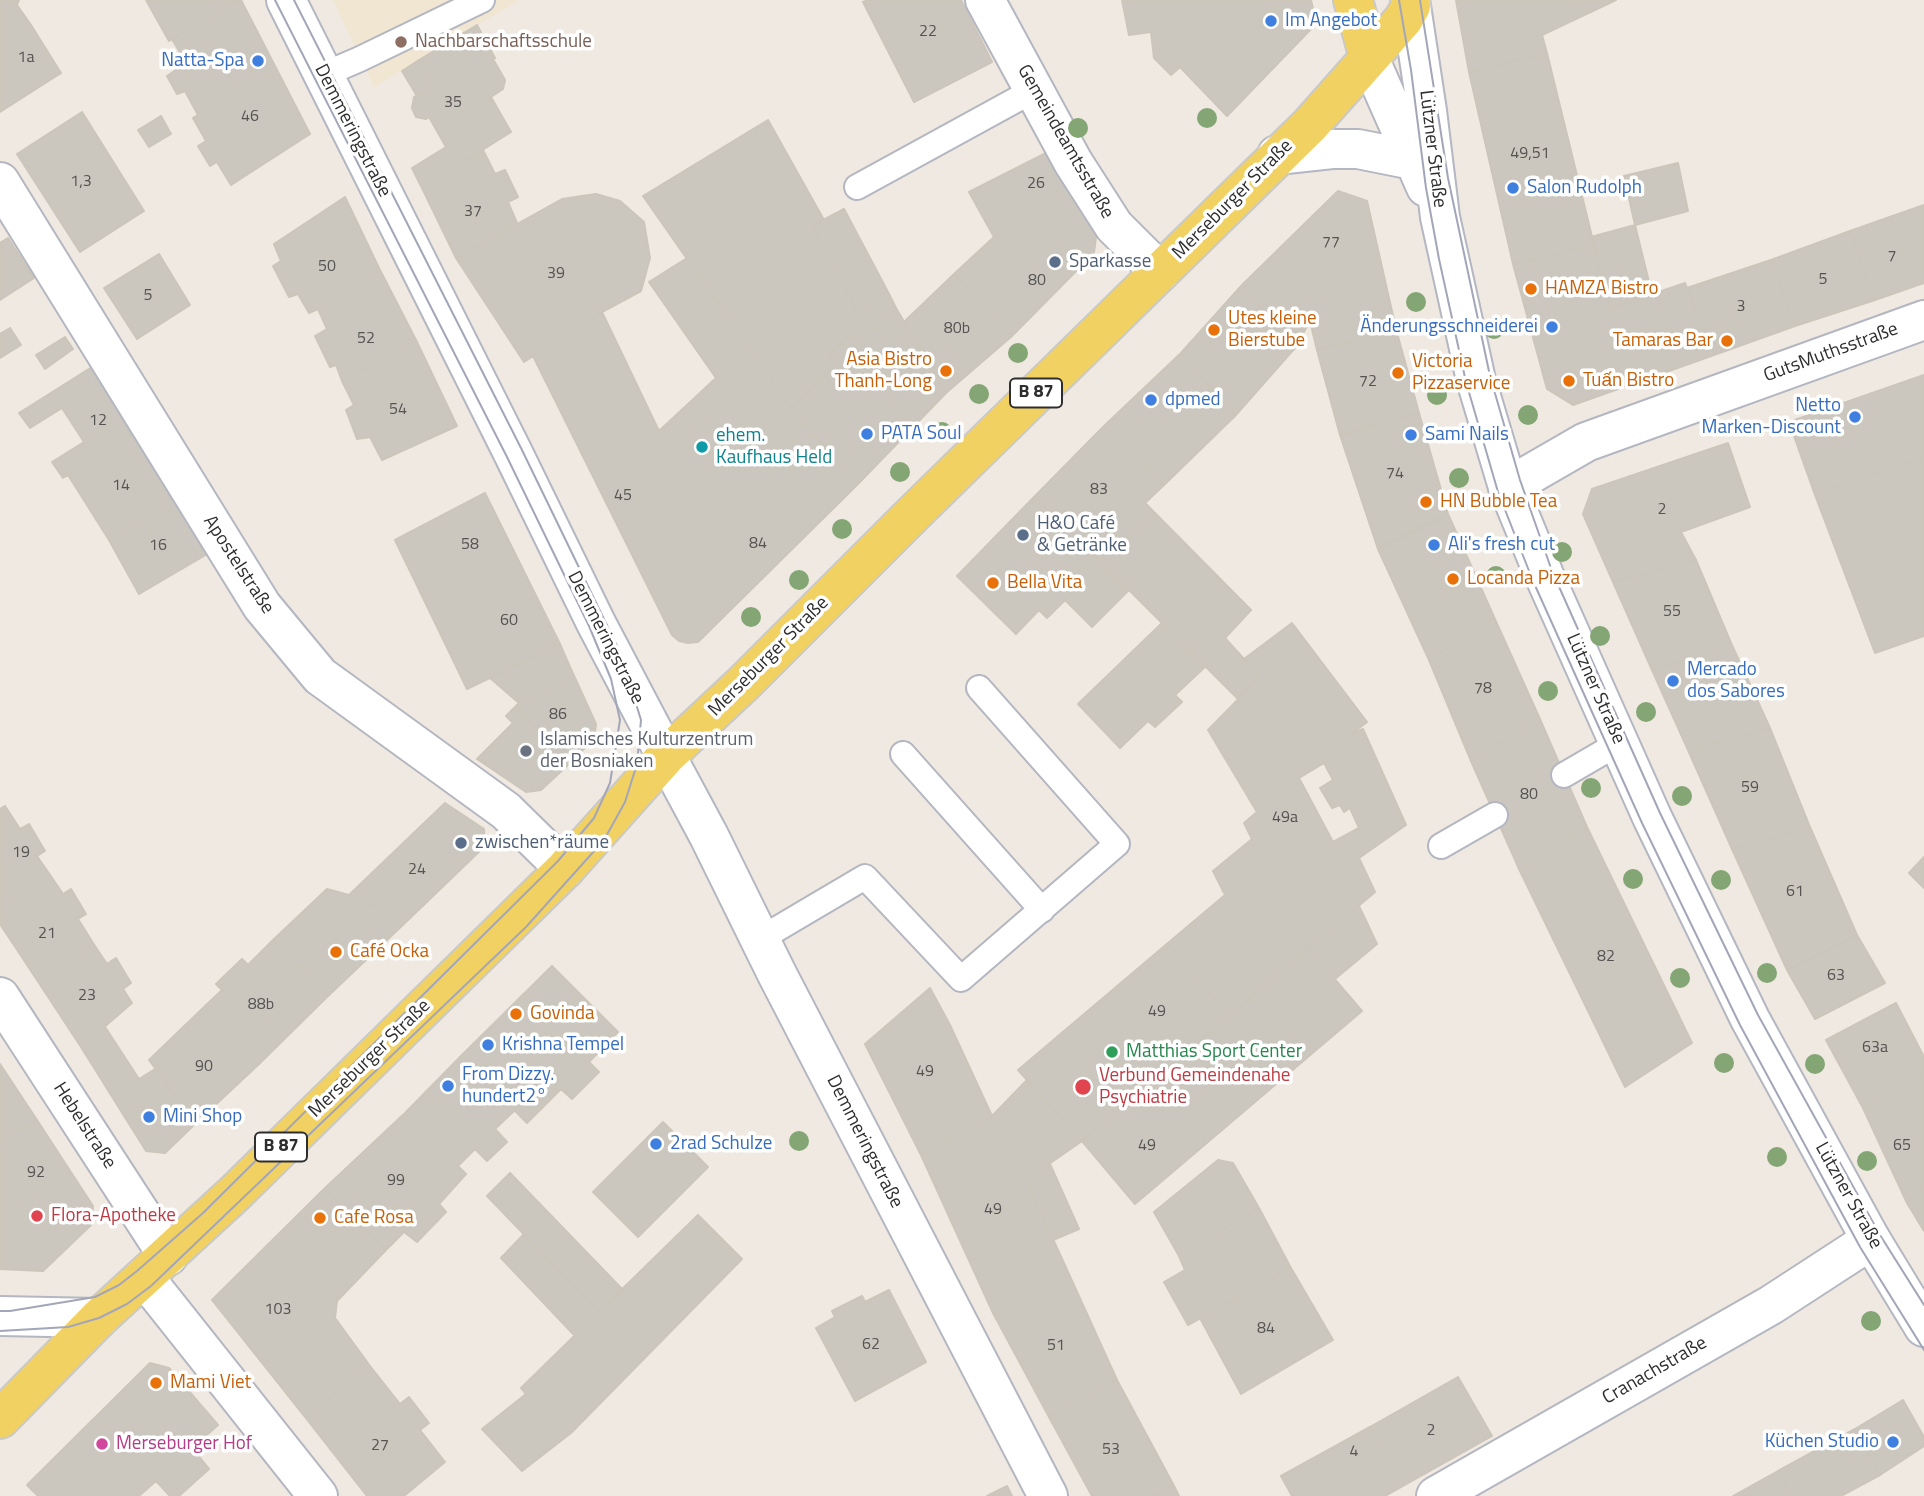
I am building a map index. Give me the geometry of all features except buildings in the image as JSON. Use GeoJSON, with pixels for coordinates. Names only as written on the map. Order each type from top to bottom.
{"type":"FeatureCollection","features":[{"type":"Feature","properties":{"kind":"main road","name":"Lützner Straße"},"geometry":{"type":"LineString","coordinates":[[1353,0],[1369,58]]}},
{"type":"Feature","properties":{"kind":"main road","name":"Merseburger Straße"},"geometry":{"type":"LineString","coordinates":[[0,1419],[99,1318],[156,1267],[565,869],[666,756],[744,683],[902,524],[1310,125],[1403,20],[1411,3]]}},
{"type":"Feature","properties":{"kind":"street","name":"Demmeringstraße"},"geometry":{"type":"LineString","coordinates":[[286,0],[602,634],[709,836],[1048,1496]]}},
{"type":"Feature","properties":{"kind":"street","name":"Gemeindeamtsstraße"},"geometry":{"type":"LineString","coordinates":[[985,0],[1073,162],[1114,226],[1160,272]]}},
{"type":"Feature","properties":{"kind":"street","name":"Lützner Straße"},"geometry":{"type":"LineString","coordinates":[[1411,3],[1440,217],[1476,380],[1508,487],[1544,575],[1652,817],[1750,1019],[1871,1240],[1924,1327]]}},
{"type":"Feature","properties":{"kind":"street","name":"Lützner Straße"},"geometry":{"type":"LineString","coordinates":[[1369,58],[1413,160]]}},
{"type":"Feature","properties":{"kind":"street"},"geometry":{"type":"LineString","coordinates":[[1277,155],[1358,149],[1413,160],[1440,217]]}},
{"type":"Feature","properties":{"kind":"street","name":"Apostelstraße"},"geometry":{"type":"LineString","coordinates":[[0,181],[262,606],[320,676],[506,811],[565,869]]}},
{"type":"Feature","properties":{"kind":"street","name":"GutsMuthsstraße"},"geometry":{"type":"LineString","coordinates":[[1508,487],[1586,442],[1924,320]]}},
{"type":"Feature","properties":{"kind":"street","name":"Hebelstraße"},"geometry":{"type":"LineString","coordinates":[[0,997],[156,1267],[318,1496]]}},
{"type":"Feature","properties":{"kind":"street","name":"Cranachstraße"},"geometry":{"type":"LineString","coordinates":[[1436,1496],[1771,1305],[1871,1240]]}},
{"type":"Feature","properties":{"kind":"street"},"geometry":{"type":"LineString","coordinates":[[0,1316],[99,1318]]}},
{"type":"Feature","properties":{"kind":"lane"},"geometry":{"type":"LineString","coordinates":[[323,75],[482,0]]}},
{"type":"Feature","properties":{"kind":"lane"},"geometry":{"type":"LineString","coordinates":[[857,187],[1034,90]]}},
{"type":"Feature","properties":{"kind":"lane"},"geometry":{"type":"LineString","coordinates":[[760,939],[865,877],[961,979],[1117,844],[979,688]]}},
{"type":"Feature","properties":{"kind":"lane"},"geometry":{"type":"LineString","coordinates":[[1564,775],[1619,743]]}},
{"type":"Feature","properties":{"kind":"lane"},"geometry":{"type":"LineString","coordinates":[[903,754],[1042,910]]}},
{"type":"Feature","properties":{"kind":"lane"},"geometry":{"type":"LineString","coordinates":[[1441,846],[1494,815]]}},
{"type":"Feature","properties":{"kind":"shaded area","name":"Nachbarschaftsschule"},"geometry":{"type":"Polygon","coordinates":[[[333,0],[519,0],[374,87],[333,0]]]}},
{"type":"Feature","properties":{"kind":"tram line"},"geometry":{"type":"LineString","coordinates":[[0,1311],[95,1297],[119,1285],[137,1271],[203,1213],[558,861],[594,818],[610,783],[620,720],[611,679],[589,626],[507,457],[275,0]]}},
{"type":"Feature","properties":{"kind":"tram line"},"geometry":{"type":"LineString","coordinates":[[0,1331],[68,1327],[99,1318],[127,1304],[151,1286],[526,927],[604,840],[625,802],[637,764],[641,720],[620,652],[521,448],[294,0]]}},
{"type":"Feature","properties":{"kind":"tram line"},"geometry":{"type":"LineString","coordinates":[[1399,0],[1439,259],[1466,382],[1498,492],[1533,581],[1642,823],[1740,1025],[1860,1247],[1924,1350]]}},
{"type":"Feature","properties":{"kind":"tram line"},"geometry":{"type":"LineString","coordinates":[[1420,0],[1448,178],[1490,376],[1520,480],[1552,571],[1660,813],[1758,1015],[1880,1235],[1924,1305]]}},
{"type":"Feature","properties":{"kind":"place","name":"Im Angebot"},"geometry":{"type":"Point","coordinates":[1271,21]}},
{"type":"Feature","properties":{"kind":"place","name":"Nachbarschaftsschule"},"geometry":{"type":"Point","coordinates":[401,42]}},
{"type":"Feature","properties":{"kind":"place","name":"Natta-Spa"},"geometry":{"type":"Point","coordinates":[258,61]}},
{"type":"Feature","properties":{"kind":"place","name":"Salon Rudolph"},"geometry":{"type":"Point","coordinates":[1513,188]}},
{"type":"Feature","properties":{"kind":"place","name":"Sparkasse"},"geometry":{"type":"Point","coordinates":[1055,262]}},
{"type":"Feature","properties":{"kind":"place","name":"HAMZA Bistro"},"geometry":{"type":"Point","coordinates":[1531,289]}},
{"type":"Feature","properties":{"kind":"place","name":"Änderungsschneiderei"},"geometry":{"type":"Point","coordinates":[1552,327]}},
{"type":"Feature","properties":{"kind":"place","name":"Utes kleine Bierstube"},"geometry":{"type":"Point","coordinates":[1214,330]}},
{"type":"Feature","properties":{"kind":"place","name":"Tamaras Bar"},"geometry":{"type":"Point","coordinates":[1727,341]}},
{"type":"Feature","properties":{"kind":"place","name":"Asia Bistro Thanh-Long"},"geometry":{"type":"Point","coordinates":[946,371]}},
{"type":"Feature","properties":{"kind":"place","name":"Victoria Pizzaservice"},"geometry":{"type":"Point","coordinates":[1398,373]}},
{"type":"Feature","properties":{"kind":"place","name":"Tuấn Bistro"},"geometry":{"type":"Point","coordinates":[1569,381]}},
{"type":"Feature","properties":{"kind":"place","name":"dpmed"},"geometry":{"type":"Point","coordinates":[1151,400]}},
{"type":"Feature","properties":{"kind":"place","name":"Netto Marken-Discount"},"geometry":{"type":"Point","coordinates":[1855,417]}},
{"type":"Feature","properties":{"kind":"place","name":"PATA Soul"},"geometry":{"type":"Point","coordinates":[867,434]}},
{"type":"Feature","properties":{"kind":"place","name":"Sami Nails"},"geometry":{"type":"Point","coordinates":[1411,435]}},
{"type":"Feature","properties":{"kind":"place","name":"ehem. Kaufhaus Held"},"geometry":{"type":"Point","coordinates":[702,447]}},
{"type":"Feature","properties":{"kind":"place","name":"HN Bubble Tea"},"geometry":{"type":"Point","coordinates":[1426,502]}},
{"type":"Feature","properties":{"kind":"place","name":"H&O Café & Getränke"},"geometry":{"type":"Point","coordinates":[1023,535]}},
{"type":"Feature","properties":{"kind":"place","name":"Ali's fresh cut"},"geometry":{"type":"Point","coordinates":[1434,545]}},
{"type":"Feature","properties":{"kind":"place","name":"Locanda Pizza"},"geometry":{"type":"Point","coordinates":[1453,579]}},
{"type":"Feature","properties":{"kind":"place","name":"Bella Vita"},"geometry":{"type":"Point","coordinates":[993,583]}},
{"type":"Feature","properties":{"kind":"place","name":"Mercado dos Sabores"},"geometry":{"type":"Point","coordinates":[1673,681]}},
{"type":"Feature","properties":{"kind":"place","name":"Islamisches Kulturzentrum der Bosniaken"},"geometry":{"type":"Point","coordinates":[526,751]}},
{"type":"Feature","properties":{"kind":"place","name":"zwischen*räume"},"geometry":{"type":"Point","coordinates":[461,843]}},
{"type":"Feature","properties":{"kind":"place","name":"Café Ocka"},"geometry":{"type":"Point","coordinates":[336,952]}},
{"type":"Feature","properties":{"kind":"place","name":"Govinda"},"geometry":{"type":"Point","coordinates":[516,1014]}},
{"type":"Feature","properties":{"kind":"place","name":"Krishna Tempel"},"geometry":{"type":"Point","coordinates":[488,1045]}},
{"type":"Feature","properties":{"kind":"place","name":"Matthias Sport Center"},"geometry":{"type":"Point","coordinates":[1112,1052]}},
{"type":"Feature","properties":{"kind":"place","name":"From Dizzy. hundert2°"},"geometry":{"type":"Point","coordinates":[448,1086]}},
{"type":"Feature","properties":{"kind":"place","name":"Verbund Gemeindenahe Psychiatrie"},"geometry":{"type":"Point","coordinates":[1083,1087]}},
{"type":"Feature","properties":{"kind":"place","name":"Mini Shop"},"geometry":{"type":"Point","coordinates":[149,1117]}},
{"type":"Feature","properties":{"kind":"place","name":"2rad Schulze"},"geometry":{"type":"Point","coordinates":[656,1144]}},
{"type":"Feature","properties":{"kind":"place","name":"Flora-Apotheke"},"geometry":{"type":"Point","coordinates":[37,1216]}},
{"type":"Feature","properties":{"kind":"place","name":"Cafe Rosa"},"geometry":{"type":"Point","coordinates":[320,1218]}},
{"type":"Feature","properties":{"kind":"place","name":"Mami Viet"},"geometry":{"type":"Point","coordinates":[156,1383]}},
{"type":"Feature","properties":{"kind":"place","name":"Küchen Studio"},"geometry":{"type":"Point","coordinates":[1893,1442]}},
{"type":"Feature","properties":{"kind":"place","name":"Merseburger Hof"},"geometry":{"type":"Point","coordinates":[102,1444]}}]}
